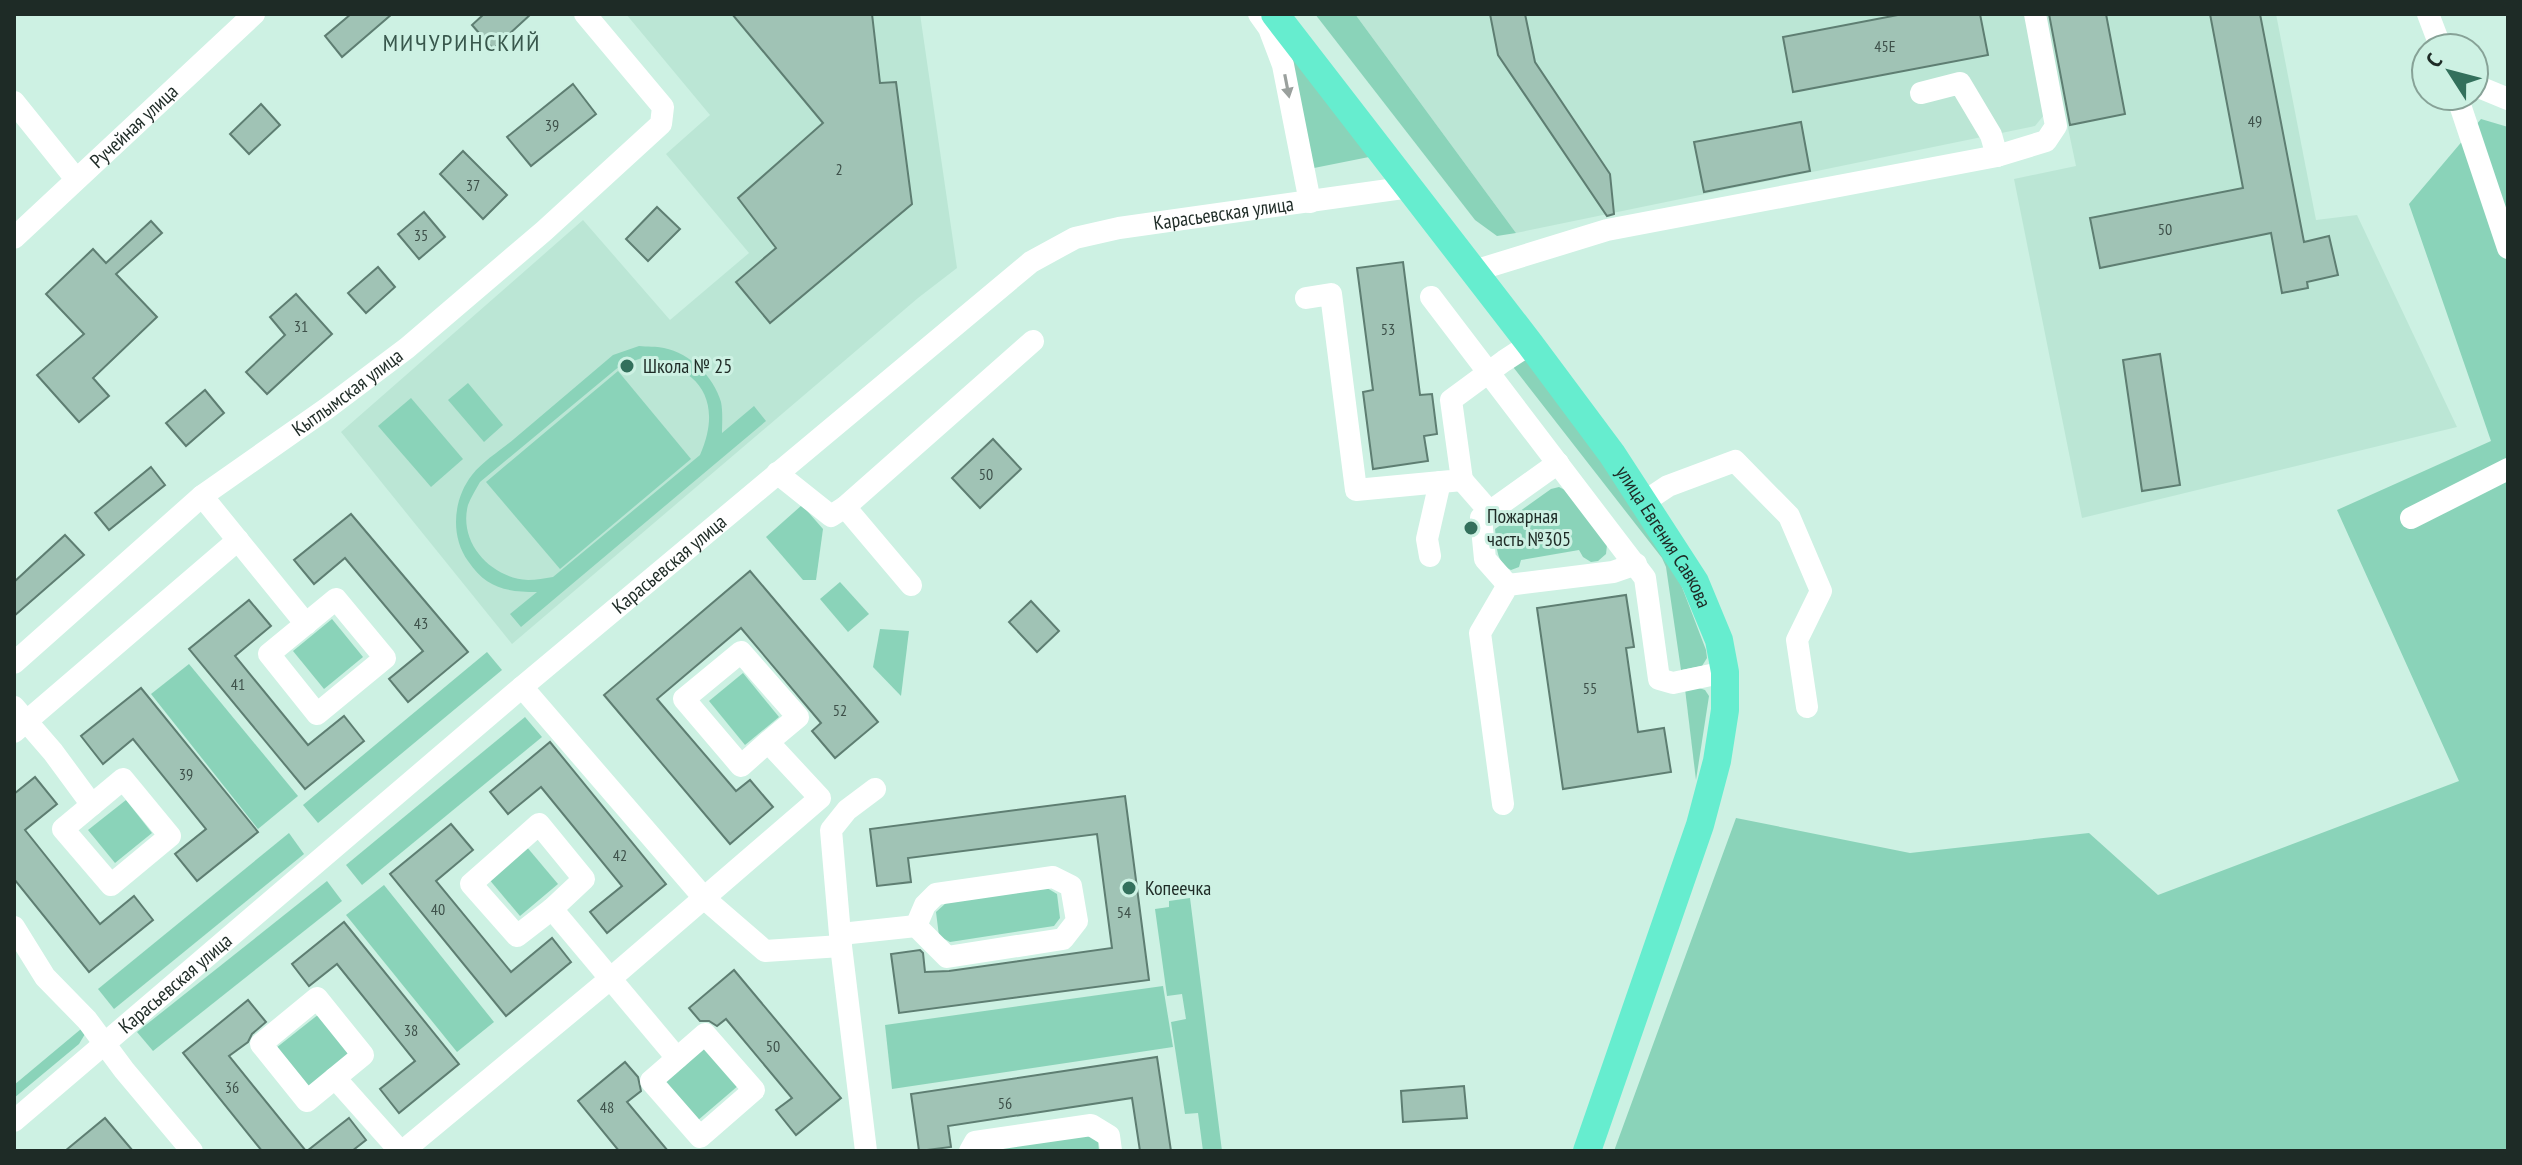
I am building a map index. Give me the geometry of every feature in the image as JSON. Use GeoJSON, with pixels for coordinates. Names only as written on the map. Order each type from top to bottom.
{"type":"FeatureCollection","features":[{"type":"Feature","properties":{"kind":"main road","name":"улица Евгения Савкова"},"geometry":{"type":"LineString","coordinates":[[1275,14],[1612,454],[1695,582],[1719,640],[1725,672],[1725,710],[1717,761],[1700,825],[1587,1151]]}},
{"type":"Feature","properties":{"kind":"street","name":"Ручейная улица"},"geometry":{"type":"LineString","coordinates":[[14,238],[254,14]]}},
{"type":"Feature","properties":{"kind":"street","name":"Кытлымская улица"},"geometry":{"type":"LineString","coordinates":[[14,663],[202,496],[407,348],[544,231],[661,124],[663,107],[585,14]]}},
{"type":"Feature","properties":{"kind":"street"},"geometry":{"type":"LineString","coordinates":[[1259,14],[1269,28],[1283,65],[1310,202]]}},
{"type":"Feature","properties":{"kind":"street"},"geometry":{"type":"LineString","coordinates":[[1474,271],[1607,230],[1997,156],[2046,141],[2056,126],[2035,14]]}},
{"type":"Feature","properties":{"kind":"street"},"geometry":{"type":"LineString","coordinates":[[1921,93],[1960,83],[1991,135],[1997,156]]}},
{"type":"Feature","properties":{"kind":"street"},"geometry":{"type":"LineString","coordinates":[[14,102],[76,179]]}},
{"type":"Feature","properties":{"kind":"street"},"geometry":{"type":"LineString","coordinates":[[2462,112],[2508,248]]}},
{"type":"Feature","properties":{"kind":"street","name":"Карасьевская улица"},"geometry":{"type":"LineString","coordinates":[[14,1121],[522,687],[1031,262],[1075,238],[1166,220],[1410,187]]}},
{"type":"Feature","properties":{"kind":"street"},"geometry":{"type":"LineString","coordinates":[[1306,298],[1331,294],[1356,490],[1451,481],[1490,512]]}},
{"type":"Feature","properties":{"kind":"street"},"geometry":{"type":"LineString","coordinates":[[1431,297],[1645,578],[1659,679],[1673,683],[1725,672]]}},
{"type":"Feature","properties":{"kind":"street"},"geometry":{"type":"LineString","coordinates":[[777,473],[831,516],[1033,341]]}},
{"type":"Feature","properties":{"kind":"street"},"geometry":{"type":"LineString","coordinates":[[1430,556],[1427,539],[1451,481],[1451,400],[1530,344]]}},
{"type":"Feature","properties":{"kind":"street"},"geometry":{"type":"LineString","coordinates":[[1644,502],[1668,486],[1735,461],[1789,516],[1821,591],[1797,640],[1807,707]]}},
{"type":"Feature","properties":{"kind":"street"},"geometry":{"type":"LineString","coordinates":[[1508,585],[1485,559],[1481,518],[1558,463]]}},
{"type":"Feature","properties":{"kind":"street"},"geometry":{"type":"LineString","coordinates":[[2411,518],[2508,469]]}},
{"type":"Feature","properties":{"kind":"street"},"geometry":{"type":"LineString","coordinates":[[202,496],[306,624]]}},
{"type":"Feature","properties":{"kind":"street"},"geometry":{"type":"LineString","coordinates":[[845,507],[911,585]]}},
{"type":"Feature","properties":{"kind":"street"},"geometry":{"type":"LineString","coordinates":[[92,805],[53,752],[18,720],[238,540]]}},
{"type":"Feature","properties":{"kind":"street"},"geometry":{"type":"LineString","coordinates":[[1508,585],[1613,572],[1636,564]]}},
{"type":"Feature","properties":{"kind":"street"},"geometry":{"type":"LineString","coordinates":[[1503,804],[1480,633],[1508,585]]}},
{"type":"Feature","properties":{"kind":"street"},"geometry":{"type":"LineString","coordinates":[[336,599],[385,658],[317,714],[269,654],[306,624],[336,599]]}},
{"type":"Feature","properties":{"kind":"street"},"geometry":{"type":"LineString","coordinates":[[741,652],[798,717],[768,742],[741,766],[684,699],[741,652]]}},
{"type":"Feature","properties":{"kind":"street"},"geometry":{"type":"LineString","coordinates":[[522,687],[705,899],[765,951],[916,926]]}},
{"type":"Feature","properties":{"kind":"street"},"geometry":{"type":"LineString","coordinates":[[335,1078],[402,1151],[705,899],[820,798],[768,742]]}},
{"type":"Feature","properties":{"kind":"street"},"geometry":{"type":"LineString","coordinates":[[123,779],[170,836],[111,885],[63,829],[92,805],[123,779]]}},
{"type":"Feature","properties":{"kind":"street"},"geometry":{"type":"LineString","coordinates":[[866,1151],[831,830],[847,810],[875,789]]}},
{"type":"Feature","properties":{"kind":"street"},"geometry":{"type":"LineString","coordinates":[[539,824],[584,879],[552,909],[517,936],[471,884],[539,824]]}},
{"type":"Feature","properties":{"kind":"street"},"geometry":{"type":"LineString","coordinates":[[1053,877],[1071,886],[1077,921],[1063,939],[947,957],[916,926],[925,905],[936,894],[1053,877]]}},
{"type":"Feature","properties":{"kind":"street"},"geometry":{"type":"LineString","coordinates":[[552,909],[677,1058]]}},
{"type":"Feature","properties":{"kind":"street"},"geometry":{"type":"LineString","coordinates":[[14,927],[45,977],[87,1020],[192,1151]]}},
{"type":"Feature","properties":{"kind":"street"},"geometry":{"type":"LineString","coordinates":[[317,998],[363,1055],[335,1078],[307,1101],[261,1044],[317,998]]}},
{"type":"Feature","properties":{"kind":"street"},"geometry":{"type":"LineString","coordinates":[[705,1034],[754,1090],[700,1137],[651,1081],[677,1058],[705,1034]]}},
{"type":"Feature","properties":{"kind":"street"},"geometry":{"type":"LineString","coordinates":[[970,1151],[975,1142],[1091,1125],[1109,1136],[1111,1151]]}},
{"type":"Feature","properties":{"kind":"shaded area","name":"Школа № 25"},"geometry":{"type":"Polygon","coordinates":[[[626,14],[920,14],[957,268],[512,644],[341,432],[583,220],[670,320],[749,253],[666,154],[710,115],[626,14]]]}},
{"type":"Feature","properties":{"kind":"shaded area"},"geometry":{"type":"Polygon","coordinates":[[[1315,14],[1355,14],[1516,233],[1497,236],[1475,220],[1315,14]]]}},
{"type":"Feature","properties":{"kind":"shaded area"},"geometry":{"type":"Polygon","coordinates":[[[1355,14],[2025,14],[2044,115],[2035,126],[1516,233],[1355,14]]]}},
{"type":"Feature","properties":{"kind":"shaded area"},"geometry":{"type":"Polygon","coordinates":[[[2044,14],[2276,14],[2316,220],[2357,215],[2457,427],[2082,518],[2014,179],[2076,166],[2044,14]]]}},
{"type":"Feature","properties":{"kind":"shaded area"},"geometry":{"type":"Polygon","coordinates":[[[1290,52],[1369,157],[1314,168],[1290,52]]]}},
{"type":"Feature","properties":{"kind":"shaded area"},"geometry":{"type":"Polygon","coordinates":[[[2481,119],[2508,127],[2508,1151],[1614,1151],[1736,818],[1910,853],[2089,833],[2158,895],[2459,781],[2337,510],[2491,441],[2409,204],[2481,119]]]}},
{"type":"Feature","properties":{"kind":"shaded area"},"geometry":{"type":"Polygon","coordinates":[[[639,346],[655,347],[674,351],[692,361],[707,375],[718,393],[722,406],[722,433],[754,406],[766,421],[521,627],[510,614],[537,592],[498,587],[475,570],[458,540],[456,518],[461,495],[481,465],[613,355],[639,346]],[[642,358],[621,365],[480,482],[468,505],[466,519],[473,545],[490,565],[514,578],[553,577],[700,455],[707,435],[707,402],[692,378],[662,362],[642,358]]]}},
{"type":"Feature","properties":{"kind":"shaded area"},"geometry":{"type":"Polygon","coordinates":[[[1532,359],[1677,574],[1706,650],[1707,658],[1702,666],[1681,670],[1666,567],[1662,558],[1510,363],[1532,359]]]}},
{"type":"Feature","properties":{"kind":"shaded area"},"geometry":{"type":"Polygon","coordinates":[[[618,371],[691,459],[560,569],[486,482],[618,371]]]}},
{"type":"Feature","properties":{"kind":"shaded area"},"geometry":{"type":"Polygon","coordinates":[[[468,383],[503,425],[484,442],[448,400],[468,383]]]}},
{"type":"Feature","properties":{"kind":"shaded area"},"geometry":{"type":"Polygon","coordinates":[[[411,398],[463,459],[431,487],[378,426],[411,398]]]}},
{"type":"Feature","properties":{"kind":"shaded area"},"geometry":{"type":"Polygon","coordinates":[[[1559,487],[1565,490],[1607,545],[1606,554],[1598,561],[1591,562],[1579,550],[1521,560],[1519,567],[1511,570],[1506,567],[1499,558],[1495,529],[1551,489],[1559,487]]]}},
{"type":"Feature","properties":{"kind":"shaded area"},"geometry":{"type":"Polygon","coordinates":[[[802,505],[823,529],[816,580],[803,580],[766,537],[802,505]]]}},
{"type":"Feature","properties":{"kind":"shaded area"},"geometry":{"type":"Polygon","coordinates":[[[840,582],[869,614],[848,632],[820,599],[840,582]]]}},
{"type":"Feature","properties":{"kind":"shaded area"},"geometry":{"type":"Polygon","coordinates":[[[332,619],[363,657],[324,689],[293,651],[332,619]]]}},
{"type":"Feature","properties":{"kind":"shaded area"},"geometry":{"type":"Polygon","coordinates":[[[880,629],[909,631],[901,696],[873,667],[880,629]]]}},
{"type":"Feature","properties":{"kind":"shaded area"},"geometry":{"type":"Polygon","coordinates":[[[487,652],[502,670],[318,823],[303,805],[487,652]]]}},
{"type":"Feature","properties":{"kind":"shaded area"},"geometry":{"type":"Polygon","coordinates":[[[189,664],[298,796],[258,829],[151,694],[189,664]]]}},
{"type":"Feature","properties":{"kind":"shaded area"},"geometry":{"type":"Polygon","coordinates":[[[743,673],[779,717],[745,745],[709,701],[743,673]]]}},
{"type":"Feature","properties":{"kind":"shaded area"},"geometry":{"type":"Polygon","coordinates":[[[1696,687],[1705,690],[1709,696],[1696,780],[1685,689],[1696,687]]]}},
{"type":"Feature","properties":{"kind":"shaded area"},"geometry":{"type":"Polygon","coordinates":[[[525,717],[542,737],[362,885],[346,865],[525,717]]]}},
{"type":"Feature","properties":{"kind":"shaded area"},"geometry":{"type":"Polygon","coordinates":[[[126,800],[152,833],[115,863],[88,830],[126,800]]]}},
{"type":"Feature","properties":{"kind":"shaded area"},"geometry":{"type":"Polygon","coordinates":[[[289,833],[304,854],[114,1009],[98,989],[289,833]]]}},
{"type":"Feature","properties":{"kind":"shaded area"},"geometry":{"type":"Polygon","coordinates":[[[526,846],[558,884],[520,916],[488,878],[526,846]]]}},
{"type":"Feature","properties":{"kind":"shaded area"},"geometry":{"type":"Polygon","coordinates":[[[327,881],[342,901],[153,1051],[137,1032],[327,881]]]}},
{"type":"Feature","properties":{"kind":"shaded area"},"geometry":{"type":"Polygon","coordinates":[[[384,885],[494,1022],[457,1052],[346,915],[384,885]]]}},
{"type":"Feature","properties":{"kind":"shaded area"},"geometry":{"type":"Polygon","coordinates":[[[1047,888],[1057,894],[1060,918],[1054,926],[950,942],[939,936],[936,912],[946,903],[1047,888]]]}},
{"type":"Feature","properties":{"kind":"shaded area"},"geometry":{"type":"Polygon","coordinates":[[[1190,898],[1222,1151],[1203,1151],[1198,1113],[1185,1114],[1171,1022],[1186,1019],[1182,994],[1167,996],[1155,909],[1169,907],[1169,901],[1190,898]]]}},
{"type":"Feature","properties":{"kind":"shaded area"},"geometry":{"type":"Polygon","coordinates":[[[1163,986],[1173,1047],[892,1089],[885,1025],[1163,986]]]}},
{"type":"Feature","properties":{"kind":"shaded area"},"geometry":{"type":"Polygon","coordinates":[[[319,1014],[353,1056],[310,1091],[276,1048],[319,1014]]]}},
{"type":"Feature","properties":{"kind":"shaded area"},"geometry":{"type":"Polygon","coordinates":[[[81,1029],[85,1034],[79,1044],[14,1098],[14,1085],[81,1029]]]}},
{"type":"Feature","properties":{"kind":"shaded area"},"geometry":{"type":"Polygon","coordinates":[[[703,1044],[739,1085],[697,1121],[661,1081],[703,1044]]]}},
{"type":"Feature","properties":{"kind":"shaded area"},"geometry":{"type":"Polygon","coordinates":[[[1088,1134],[1098,1142],[1099,1151],[976,1151],[1088,1134]]]}},
{"type":"Feature","properties":{"kind":"building"},"geometry":{"type":"Polygon","coordinates":[[[351,14],[392,14],[342,57],[325,36],[351,14]]]}},
{"type":"Feature","properties":{"kind":"building"},"geometry":{"type":"Polygon","coordinates":[[[484,14],[531,14],[493,49],[472,25],[484,14]]]}},
{"type":"Feature","properties":{"kind":"building"},"geometry":{"type":"Polygon","coordinates":[[[732,14],[872,14],[880,83],[896,82],[912,204],[770,323],[736,282],[776,248],[738,198],[823,123],[732,14]]]}},
{"type":"Feature","properties":{"kind":"building"},"geometry":{"type":"Polygon","coordinates":[[[1490,14],[1525,14],[1535,62],[1610,174],[1614,214],[1607,216],[1498,55],[1490,14]]]}},
{"type":"Feature","properties":{"kind":"building"},"geometry":{"type":"Polygon","coordinates":[[[1903,14],[1980,14],[1988,55],[1793,92],[1783,37],[1903,14]]]}},
{"type":"Feature","properties":{"kind":"building"},"geometry":{"type":"Polygon","coordinates":[[[2049,14],[2106,14],[2125,114],[2070,125],[2049,14]]]}},
{"type":"Feature","properties":{"kind":"building"},"geometry":{"type":"Polygon","coordinates":[[[2210,14],[2260,14],[2304,242],[2329,236],[2338,275],[2307,282],[2308,288],[2282,293],[2271,233],[2100,268],[2090,218],[2243,188],[2210,14]]]}},
{"type":"Feature","properties":{"kind":"building"},"geometry":{"type":"Polygon","coordinates":[[[573,84],[596,114],[531,166],[507,137],[573,84]]]}},
{"type":"Feature","properties":{"kind":"building"},"geometry":{"type":"Polygon","coordinates":[[[261,104],[280,125],[249,154],[230,134],[261,104]]]}},
{"type":"Feature","properties":{"kind":"building"},"geometry":{"type":"Polygon","coordinates":[[[1801,122],[1810,171],[1704,192],[1694,142],[1801,122]]]}},
{"type":"Feature","properties":{"kind":"building"},"geometry":{"type":"Polygon","coordinates":[[[463,151],[507,195],[483,219],[440,174],[463,151]]]}},
{"type":"Feature","properties":{"kind":"building"},"geometry":{"type":"Polygon","coordinates":[[[657,207],[680,229],[648,261],[626,239],[657,207]]]}},
{"type":"Feature","properties":{"kind":"building"},"geometry":{"type":"Polygon","coordinates":[[[424,212],[445,237],[419,259],[398,234],[424,212]]]}},
{"type":"Feature","properties":{"kind":"building"},"geometry":{"type":"Polygon","coordinates":[[[151,221],[162,233],[116,274],[157,317],[93,378],[109,396],[79,422],[37,375],[84,334],[46,294],[93,249],[106,263],[151,221]]]}},
{"type":"Feature","properties":{"kind":"building"},"geometry":{"type":"Polygon","coordinates":[[[1403,262],[1420,395],[1432,394],[1437,434],[1424,436],[1428,461],[1373,469],[1363,392],[1373,390],[1357,268],[1403,262]]]}},
{"type":"Feature","properties":{"kind":"building"},"geometry":{"type":"Polygon","coordinates":[[[378,267],[395,287],[366,313],[348,293],[378,267]]]}},
{"type":"Feature","properties":{"kind":"building"},"geometry":{"type":"Polygon","coordinates":[[[296,294],[332,334],[267,394],[246,372],[285,335],[270,317],[296,294]]]}},
{"type":"Feature","properties":{"kind":"building"},"geometry":{"type":"Polygon","coordinates":[[[2160,354],[2180,485],[2142,491],[2123,360],[2160,354]]]}},
{"type":"Feature","properties":{"kind":"building"},"geometry":{"type":"Polygon","coordinates":[[[205,390],[224,413],[186,446],[166,423],[205,390]]]}},
{"type":"Feature","properties":{"kind":"building"},"geometry":{"type":"Polygon","coordinates":[[[993,439],[1021,469],[980,508],[952,478],[993,439]]]}},
{"type":"Feature","properties":{"kind":"building"},"geometry":{"type":"Polygon","coordinates":[[[151,467],[165,485],[109,530],[95,513],[151,467]]]}},
{"type":"Feature","properties":{"kind":"building"},"geometry":{"type":"Polygon","coordinates":[[[351,514],[468,652],[408,702],[389,679],[423,651],[345,558],[314,584],[294,560],[351,514]]]}},
{"type":"Feature","properties":{"kind":"building"},"geometry":{"type":"Polygon","coordinates":[[[65,535],[84,555],[14,616],[14,582],[65,535]]]}},
{"type":"Feature","properties":{"kind":"building"},"geometry":{"type":"Polygon","coordinates":[[[750,571],[878,722],[835,758],[812,731],[821,723],[741,628],[657,699],[736,791],[750,780],[773,807],[730,844],[604,695],[750,571]]]}},
{"type":"Feature","properties":{"kind":"building"},"geometry":{"type":"Polygon","coordinates":[[[1626,595],[1634,647],[1626,648],[1638,732],[1664,728],[1671,772],[1563,789],[1537,608],[1626,595]]]}},
{"type":"Feature","properties":{"kind":"building"},"geometry":{"type":"Polygon","coordinates":[[[249,600],[271,626],[235,656],[308,745],[344,716],[364,741],[305,789],[189,649],[249,600]]]}},
{"type":"Feature","properties":{"kind":"building"},"geometry":{"type":"Polygon","coordinates":[[[1031,601],[1059,631],[1037,652],[1009,622],[1031,601]]]}},
{"type":"Feature","properties":{"kind":"building"},"geometry":{"type":"Polygon","coordinates":[[[141,688],[258,832],[197,881],[175,854],[206,829],[133,739],[103,764],[81,736],[141,688]]]}},
{"type":"Feature","properties":{"kind":"building"},"geometry":{"type":"Polygon","coordinates":[[[550,742],[666,884],[607,933],[590,912],[622,886],[541,787],[508,814],[490,792],[550,742]]]}},
{"type":"Feature","properties":{"kind":"building"},"geometry":{"type":"Polygon","coordinates":[[[35,777],[57,804],[25,830],[100,924],[134,896],[153,920],[89,972],[14,879],[14,794],[35,777]]]}},
{"type":"Feature","properties":{"kind":"building"},"geometry":{"type":"Polygon","coordinates":[[[1125,796],[1149,980],[899,1013],[891,954],[920,950],[925,972],[1112,948],[1097,834],[908,858],[911,882],[877,886],[870,829],[1125,796]]]}},
{"type":"Feature","properties":{"kind":"building"},"geometry":{"type":"Polygon","coordinates":[[[451,824],[473,850],[436,881],[511,972],[552,938],[571,962],[506,1016],[390,874],[451,824]]]}},
{"type":"Feature","properties":{"kind":"building"},"geometry":{"type":"Polygon","coordinates":[[[344,922],[459,1064],[399,1113],[380,1089],[415,1061],[337,964],[309,986],[292,964],[344,922]]]}},
{"type":"Feature","properties":{"kind":"building"},"geometry":{"type":"Polygon","coordinates":[[[734,970],[841,1098],[796,1135],[776,1110],[792,1098],[726,1019],[717,1026],[709,1021],[700,1021],[689,1008],[734,970]]]}},
{"type":"Feature","properties":{"kind":"building"},"geometry":{"type":"Polygon","coordinates":[[[248,1000],[266,1022],[248,1042],[229,1056],[306,1151],[262,1151],[183,1053],[248,1000]]]}},
{"type":"Feature","properties":{"kind":"building"},"geometry":{"type":"Polygon","coordinates":[[[1157,1057],[1171,1151],[1140,1151],[1132,1098],[948,1126],[951,1147],[919,1151],[911,1094],[1157,1057]]]}},
{"type":"Feature","properties":{"kind":"building"},"geometry":{"type":"Polygon","coordinates":[[[625,1062],[638,1077],[641,1091],[627,1102],[668,1151],[619,1151],[578,1101],[625,1062]]]}},
{"type":"Feature","properties":{"kind":"building"},"geometry":{"type":"Polygon","coordinates":[[[1464,1086],[1467,1118],[1403,1122],[1401,1091],[1464,1086]]]}},
{"type":"Feature","properties":{"kind":"building"},"geometry":{"type":"Polygon","coordinates":[[[105,1118],[133,1151],[65,1151],[105,1118]]]}},
{"type":"Feature","properties":{"kind":"building"},"geometry":{"type":"Polygon","coordinates":[[[349,1118],[366,1140],[352,1151],[307,1151],[349,1118]]]}},
{"type":"Feature","properties":{"kind":"place","name":"Школа № 25"},"geometry":{"type":"Point","coordinates":[627,366]}},
{"type":"Feature","properties":{"kind":"place","name":"Пожарная часть №305"},"geometry":{"type":"Point","coordinates":[1471,528]}},
{"type":"Feature","properties":{"kind":"place","name":"Копеечка"},"geometry":{"type":"Point","coordinates":[1129,888]}},
{"type":"Feature","properties":{"kind":"district","name":"МИЧУРИНСКИЙ"},"geometry":{"type":"Point","coordinates":[462,42]}}]}
